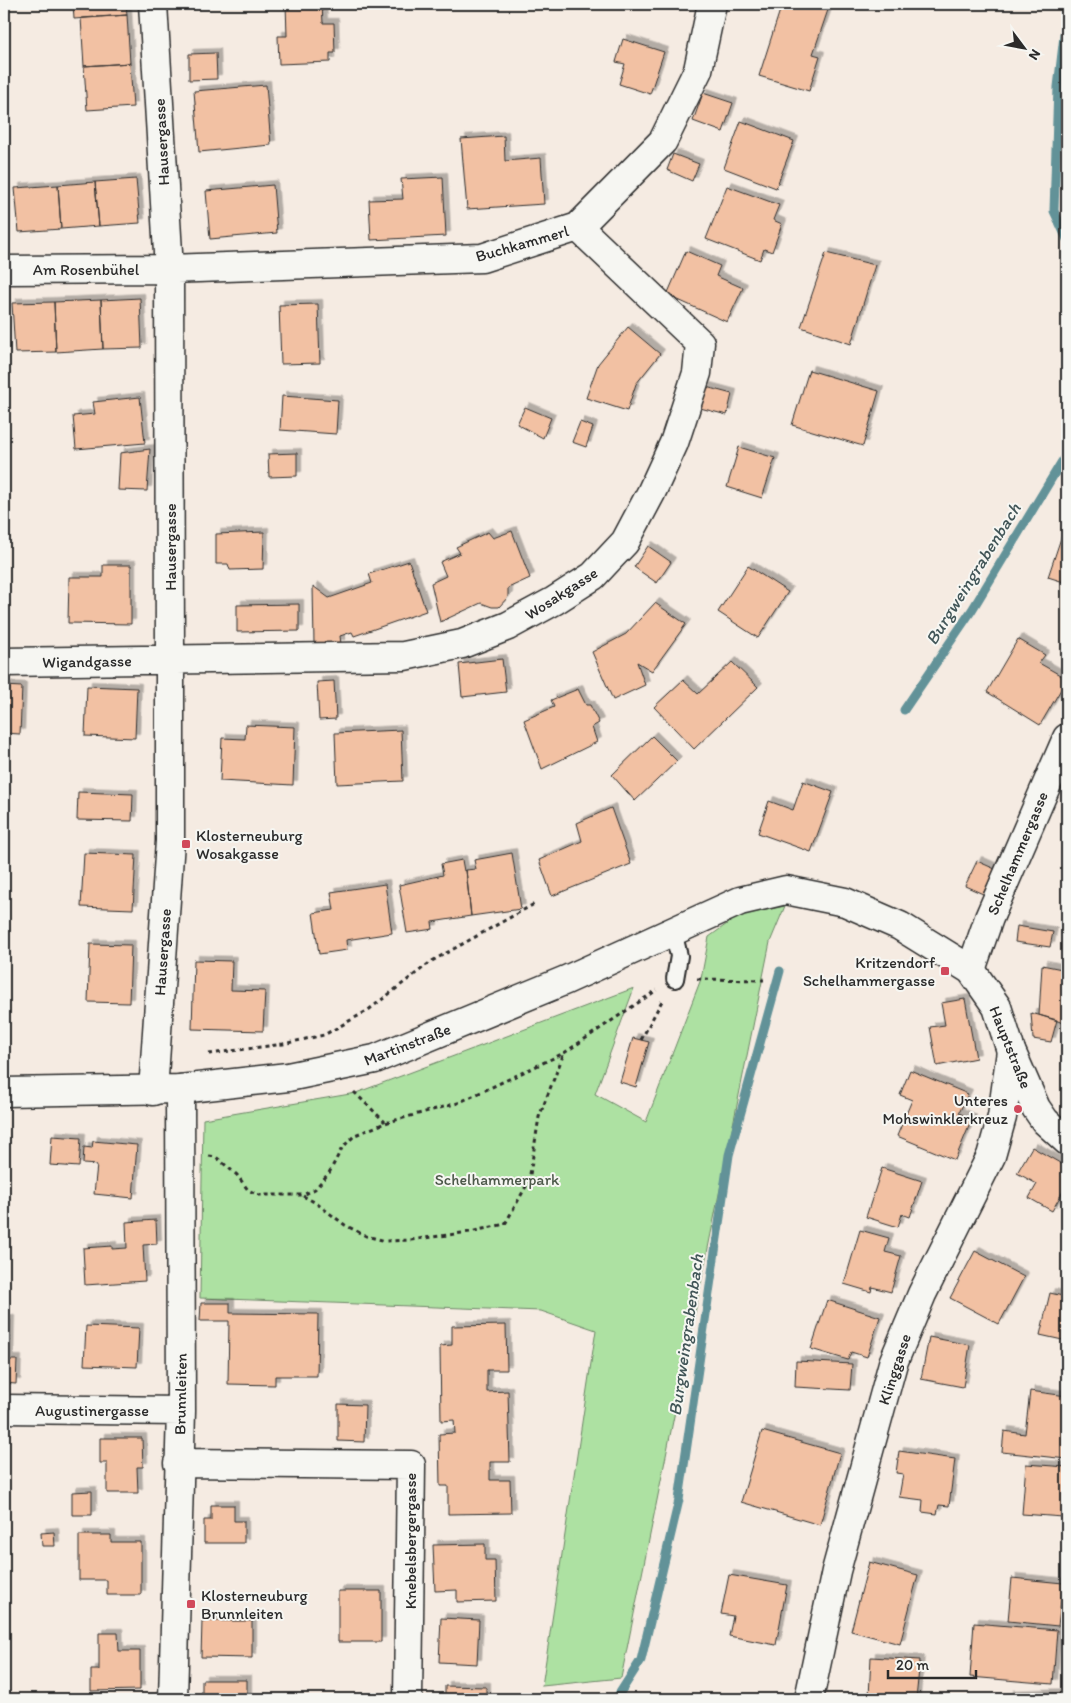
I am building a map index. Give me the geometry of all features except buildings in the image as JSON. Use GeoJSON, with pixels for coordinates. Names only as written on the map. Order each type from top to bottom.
{"type":"FeatureCollection","features":[{"type":"Feature","properties":{"kind":"street","name":"Hausergasse"},"geometry":{"type":"LineString","coordinates":[[153,4],[168,268],[170,660],[170,841],[153,1091]]}},
{"type":"Feature","properties":{"kind":"street","name":"Buchkammerl"},"geometry":{"type":"LineString","coordinates":[[168,268],[482,258],[578,227],[663,141],[698,70],[712,4]]}},
{"type":"Feature","properties":{"kind":"street","name":"Wosakgasse"},"geometry":{"type":"LineString","coordinates":[[170,660],[404,656],[462,644],[508,626],[554,601],[593,576],[625,542],[674,444],[697,373],[700,343],[578,227]]}},
{"type":"Feature","properties":{"kind":"street","name":"Am Rosenbühel"},"geometry":{"type":"LineString","coordinates":[[4,270],[168,268]]}},
{"type":"Feature","properties":{"kind":"street","name":"Wigandgasse"},"geometry":{"type":"LineString","coordinates":[[4,662],[170,660]]}},
{"type":"Feature","properties":{"kind":"street","name":"Schelhammergasse"},"geometry":{"type":"LineString","coordinates":[[971,970],[989,918],[1067,738]]}},
{"type":"Feature","properties":{"kind":"street","name":"Martinstraße"},"geometry":{"type":"LineString","coordinates":[[4,1092],[153,1091],[180,1089],[288,1078],[375,1059],[566,980],[740,901],[786,890]]}},
{"type":"Feature","properties":{"kind":"street","name":"Hauptstraße"},"geometry":{"type":"LineString","coordinates":[[786,890],[845,902],[900,926],[971,970],[998,1007],[1011,1051],[1036,1108],[1045,1121],[1067,1141]]}},
{"type":"Feature","properties":{"kind":"street","name":"Klinggasse"},"geometry":{"type":"LineString","coordinates":[[809,1699],[836,1570],[893,1363],[922,1294],[991,1156],[1002,1117],[1011,1051]]}},
{"type":"Feature","properties":{"kind":"street","name":"Brunnleiten"},"geometry":{"type":"LineString","coordinates":[[173,1699],[178,1463],[181,1411],[180,1089]]}},
{"type":"Feature","properties":{"kind":"street","name":"Augustinergasse"},"geometry":{"type":"LineString","coordinates":[[4,1410],[181,1411]]}},
{"type":"Feature","properties":{"kind":"street","name":"Knebelsbergergasse"},"geometry":{"type":"LineString","coordinates":[[178,1463],[411,1465],[408,1699]]}},
{"type":"Feature","properties":{"kind":"lane"},"geometry":{"type":"LineString","coordinates":[[673,931],[679,956],[674,979]]}},
{"type":"Feature","properties":{"kind":"path"},"geometry":{"type":"LineString","coordinates":[[207,1055],[283,1044],[324,1035],[367,1011],[432,961],[536,902]]}},
{"type":"Feature","properties":{"kind":"path"},"geometry":{"type":"LineString","coordinates":[[641,1040],[674,979]]}},
{"type":"Feature","properties":{"kind":"path"},"geometry":{"type":"LineString","coordinates":[[180,1154],[216,1157],[237,1175],[248,1190],[259,1195],[303,1195],[315,1189],[329,1173],[342,1148],[355,1135],[385,1122],[458,1103],[564,1053],[674,979]]}},
{"type":"Feature","properties":{"kind":"path"},"geometry":{"type":"LineString","coordinates":[[701,979],[764,980]]}},
{"type":"Feature","properties":{"kind":"path"},"geometry":{"type":"LineString","coordinates":[[303,1195],[345,1225],[366,1236],[386,1241],[410,1240],[470,1232],[505,1224],[529,1181],[539,1117],[564,1053]]}},
{"type":"Feature","properties":{"kind":"path"},"geometry":{"type":"LineString","coordinates":[[330,1068],[385,1122]]}},
{"type":"Feature","properties":{"kind":"green space","name":"Schelhammerpark"},"geometry":{"type":"Polygon","coordinates":[[[785,906],[770,942],[621,1678],[542,1686],[596,1330],[541,1311],[200,1298],[203,1119],[356,1093],[634,988],[595,1094],[646,1122],[701,979],[709,937],[738,916],[785,906]]]}},
{"type":"Feature","properties":{"kind":"waterway","name":"Burgweingrabenbach"},"geometry":{"type":"LineString","coordinates":[[1067,10],[1058,87],[1054,211],[1067,239]]}},
{"type":"Feature","properties":{"kind":"waterway","name":"Burgweingrabenbach"},"geometry":{"type":"LineString","coordinates":[[904,710],[972,610],[1067,453]]}},
{"type":"Feature","properties":{"kind":"waterway","name":"Burgweingrabenbach"},"geometry":{"type":"LineString","coordinates":[[616,1699],[641,1660],[679,1500],[729,1155],[780,971]]}},
{"type":"Feature","properties":{"kind":"place","name":"Klosterneuburg Wosakgasse"},"geometry":{"type":"Point","coordinates":[186,844]}},
{"type":"Feature","properties":{"kind":"place","name":"Kritzendorf Schelhammergasse"},"geometry":{"type":"Point","coordinates":[945,971]}},
{"type":"Feature","properties":{"kind":"place","name":"Unteres Mohswinklerkreuz"},"geometry":{"type":"Point","coordinates":[1018,1109]}},
{"type":"Feature","properties":{"kind":"place","name":"Klosterneuburg Brunnleiten"},"geometry":{"type":"Point","coordinates":[191,1604]}}]}
